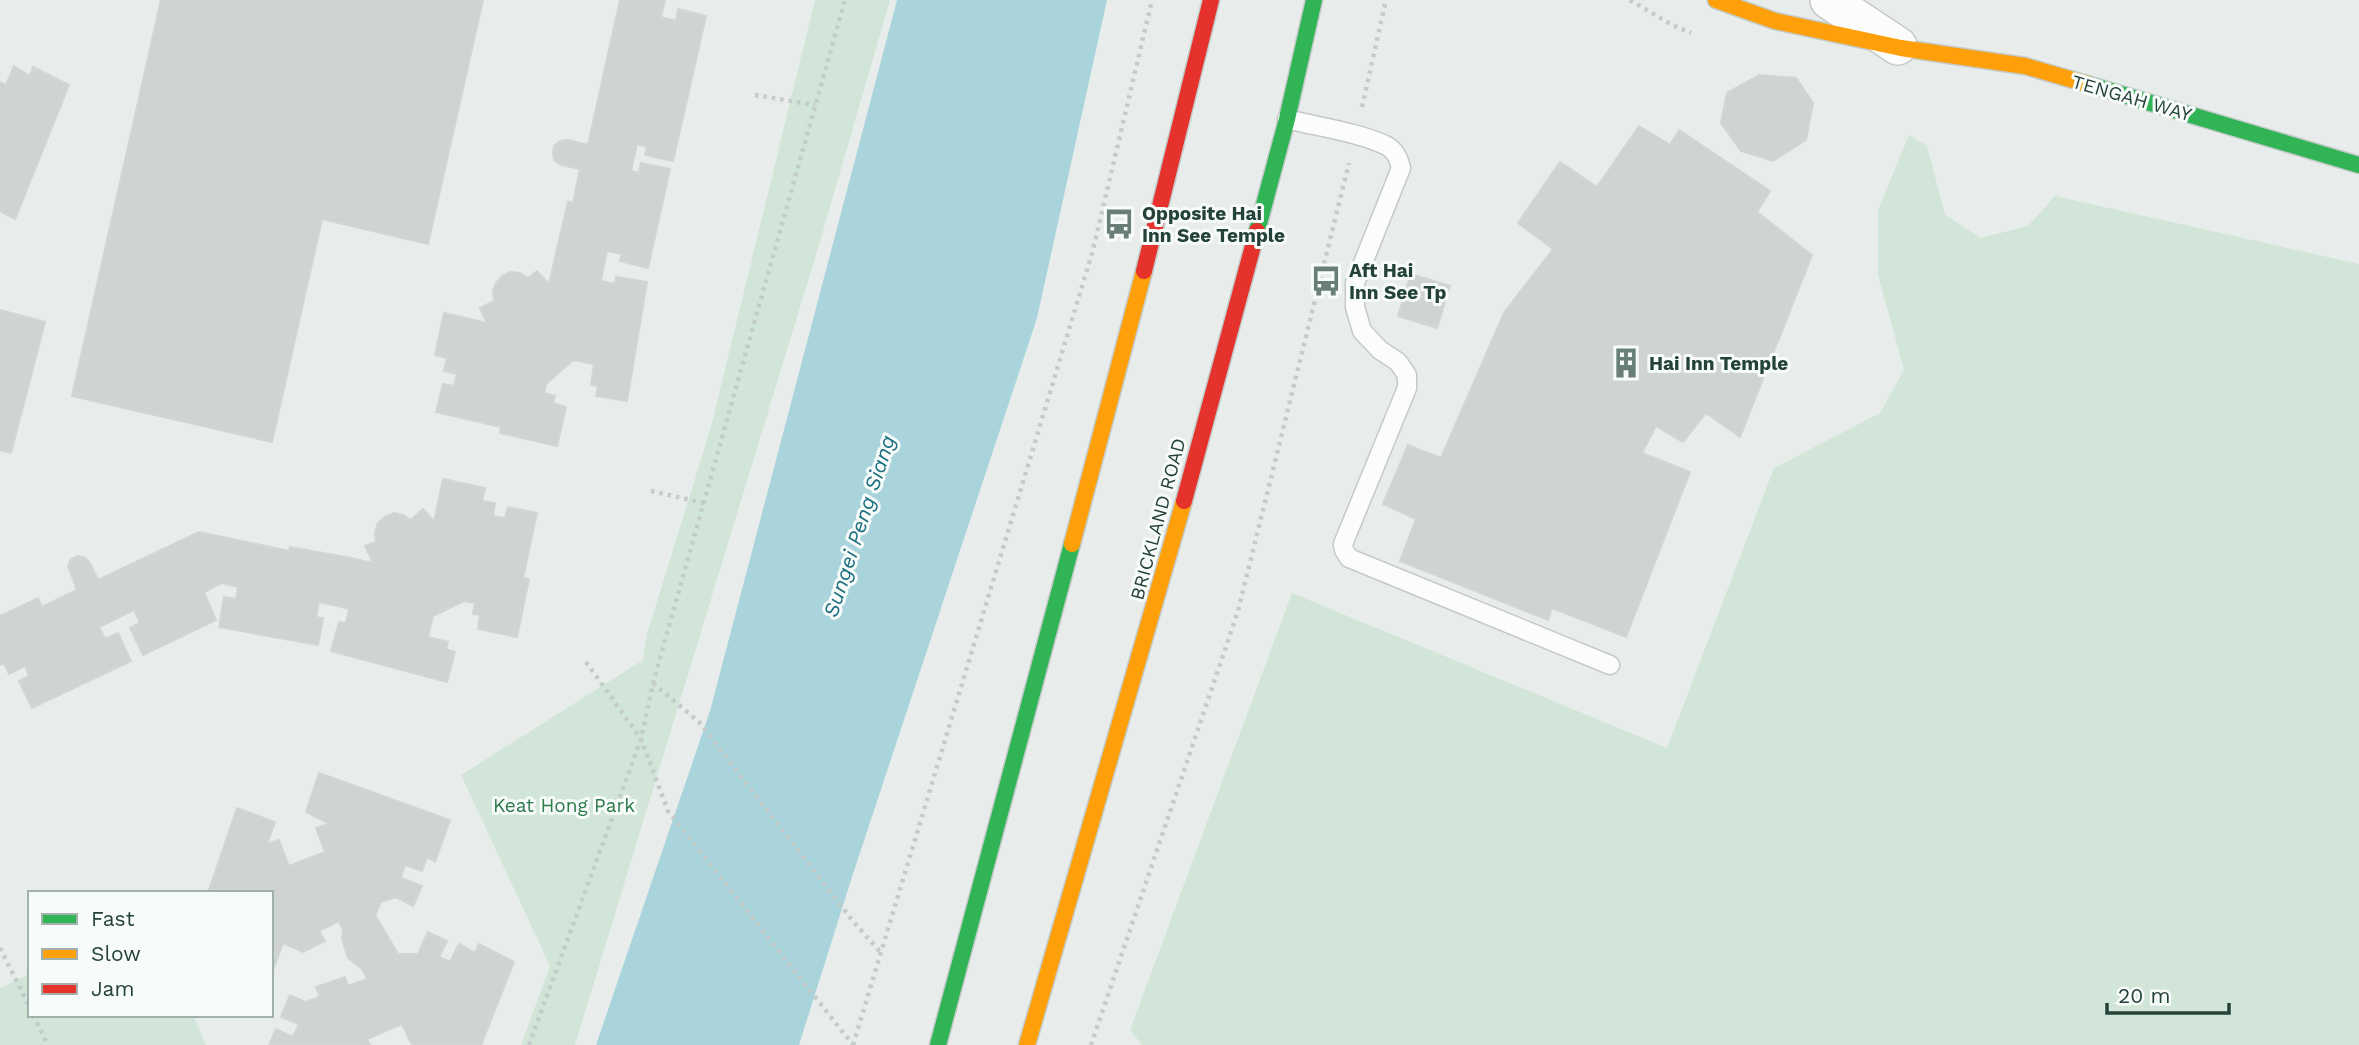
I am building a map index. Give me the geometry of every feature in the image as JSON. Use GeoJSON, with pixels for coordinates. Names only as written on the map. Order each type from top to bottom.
{"type":"FeatureCollection","features":[{"type":"Feature","properties":{"kind":"main road"},"geometry":{"type":"LineString","coordinates":[[938,1045],[1130,327],[1211,0]]}},
{"type":"Feature","properties":{"kind":"main road","name":"BRICKLAND ROAD"},"geometry":{"type":"LineString","coordinates":[[1027,1045],[1165,573],[1286,119],[1314,0]]}},
{"type":"Feature","properties":{"kind":"main road","name":"TENGAH WAY"},"geometry":{"type":"LineString","coordinates":[[1716,0],[1775,21],[1901,48],[2025,66],[2359,165]]}},
{"type":"Feature","properties":{"kind":"street","name":"TENGAH WAY"},"geometry":{"type":"LineString","coordinates":[[1829,0],[1901,48]]}},
{"type":"Feature","properties":{"kind":"lane"},"geometry":{"type":"LineString","coordinates":[[1286,119],[1389,147],[1398,157],[1401,168],[1355,283],[1355,307],[1362,331],[1380,350],[1398,362],[1407,375],[1407,388],[1343,544],[1344,550],[1349,558],[1611,665]]}},
{"type":"Feature","properties":{"kind":"path"},"geometry":{"type":"LineString","coordinates":[[529,1045],[641,739],[653,683],[845,0]]}},
{"type":"Feature","properties":{"kind":"path"},"geometry":{"type":"LineString","coordinates":[[853,1045],[1093,250],[1152,0]]}},
{"type":"Feature","properties":{"kind":"path"},"geometry":{"type":"LineString","coordinates":[[1091,1045],[1238,611],[1356,136],[1386,0]]}},
{"type":"Feature","properties":{"kind":"path"},"geometry":{"type":"LineString","coordinates":[[1630,0],[1695,35]]}},
{"type":"Feature","properties":{"kind":"path"},"geometry":{"type":"LineString","coordinates":[[755,95],[815,105]]}},
{"type":"Feature","properties":{"kind":"path"},"geometry":{"type":"LineString","coordinates":[[651,491],[704,503]]}},
{"type":"Feature","properties":{"kind":"path"},"geometry":{"type":"LineString","coordinates":[[586,662],[641,739],[668,811],[853,1045]]}},
{"type":"Feature","properties":{"kind":"path"},"geometry":{"type":"LineString","coordinates":[[653,683],[699,722],[852,920],[882,954]]}},
{"type":"Feature","properties":{"kind":"path"},"geometry":{"type":"LineString","coordinates":[[0,948],[28,1004]]}},
{"type":"Feature","properties":{"kind":"path"},"geometry":{"type":"LineString","coordinates":[[34,1017],[48,1045]]}},
{"type":"Feature","properties":{"kind":"green space","name":"Keat Hong Park"},"geometry":{"type":"Polygon","coordinates":[[[815,0],[890,0],[819,245],[575,1045],[521,1045],[550,966],[461,775],[643,660],[647,634],[711,427],[815,0]]]}},
{"type":"Feature","properties":{"kind":"green space"},"geometry":{"type":"Polygon","coordinates":[[[1909,135],[1927,146],[1945,214],[1980,238],[2028,226],[2055,196],[2359,264],[2359,1045],[1142,1045],[1130,1030],[1292,593],[1667,748],[1774,468],[1880,413],[1904,370],[1878,275],[1878,210],[1909,135]]]}},
{"type":"Feature","properties":{"kind":"green space"},"geometry":{"type":"Polygon","coordinates":[[[28,975],[28,1017],[194,1017],[206,1045],[0,1045],[0,988],[28,975]]]}},
{"type":"Feature","properties":{"kind":"water","name":"Sungei Peng Siang"},"geometry":{"type":"Polygon","coordinates":[[[897,0],[1107,0],[1037,318],[799,1045],[596,1045],[710,711],[897,0]]]}},
{"type":"Feature","properties":{"kind":"building"},"geometry":{"type":"Polygon","coordinates":[[[161,0],[483,0],[428,244],[322,219],[272,442],[72,396],[161,0]]]}},
{"type":"Feature","properties":{"kind":"building"},"geometry":{"type":"Polygon","coordinates":[[[620,0],[665,0],[661,17],[676,21],[678,9],[706,16],[673,161],[645,155],[647,147],[637,144],[631,171],[639,173],[641,163],[670,169],[648,268],[620,261],[622,254],[607,251],[603,269],[555,258],[568,202],[573,203],[580,169],[562,165],[555,161],[553,154],[554,146],[560,141],[568,140],[588,145],[620,0]]]}},
{"type":"Feature","properties":{"kind":"building"},"geometry":{"type":"Polygon","coordinates":[[[14,66],[30,76],[33,67],[69,85],[15,219],[0,211],[0,82],[6,85],[14,66]]]}},
{"type":"Feature","properties":{"kind":"building"},"geometry":{"type":"Polygon","coordinates":[[[1759,75],[1796,78],[1813,103],[1806,140],[1773,161],[1741,151],[1721,123],[1727,93],[1759,75]]]}},
{"type":"Feature","properties":{"kind":"building","name":"Hai Inn Temple"},"geometry":{"type":"Polygon","coordinates":[[[1639,126],[1670,145],[1679,130],[1770,191],[1757,212],[1812,255],[1740,437],[1706,413],[1683,442],[1656,426],[1642,453],[1690,472],[1626,637],[1552,608],[1548,620],[1400,561],[1416,519],[1383,504],[1408,445],[1441,458],[1504,313],[1553,249],[1518,223],[1560,162],[1597,187],[1639,126]]]}},
{"type":"Feature","properties":{"kind":"building"},"geometry":{"type":"Polygon","coordinates":[[[555,258],[603,269],[601,281],[615,284],[616,277],[647,282],[627,401],[596,396],[598,386],[591,385],[594,364],[573,360],[546,384],[544,393],[555,396],[553,403],[566,407],[557,446],[500,433],[501,427],[436,412],[443,384],[454,386],[457,374],[444,371],[447,358],[435,355],[444,313],[487,323],[480,308],[494,301],[493,291],[502,276],[511,272],[528,278],[537,271],[549,284],[555,258]]]}},
{"type":"Feature","properties":{"kind":"building"},"geometry":{"type":"Polygon","coordinates":[[[1411,274],[1450,286],[1437,328],[1398,316],[1411,274]]]}},
{"type":"Feature","properties":{"kind":"building"},"geometry":{"type":"Polygon","coordinates":[[[0,310],[45,322],[11,453],[0,450],[0,310]]]}},
{"type":"Feature","properties":{"kind":"building"},"geometry":{"type":"Polygon","coordinates":[[[443,479],[485,488],[482,501],[495,503],[493,516],[505,518],[508,507],[537,513],[523,578],[529,579],[517,637],[478,629],[480,615],[473,614],[475,603],[464,601],[433,616],[428,637],[448,642],[446,649],[455,652],[447,682],[331,651],[339,622],[346,623],[349,609],[338,606],[346,557],[373,563],[365,546],[376,542],[378,523],[394,513],[411,520],[423,509],[434,522],[443,479]]]}},
{"type":"Feature","properties":{"kind":"building"},"geometry":{"type":"Polygon","coordinates":[[[199,532],[289,551],[290,547],[346,557],[338,606],[319,602],[316,617],[323,618],[318,645],[219,627],[224,597],[236,599],[238,587],[222,583],[204,592],[216,620],[143,655],[130,628],[140,623],[134,610],[99,627],[105,639],[118,633],[131,661],[32,708],[19,681],[29,676],[25,666],[9,674],[4,663],[0,665],[0,616],[38,598],[42,607],[77,590],[68,566],[71,559],[78,556],[90,563],[98,580],[199,532]]]}},
{"type":"Feature","properties":{"kind":"building"},"geometry":{"type":"Polygon","coordinates":[[[319,773],[450,820],[435,862],[427,857],[422,871],[405,865],[401,878],[422,886],[413,906],[396,897],[381,902],[375,915],[398,954],[418,954],[428,932],[447,941],[439,957],[450,962],[459,944],[475,953],[479,944],[514,962],[481,1045],[412,1045],[402,1024],[367,1039],[370,1045],[269,1045],[276,1029],[293,1037],[299,1024],[281,1017],[290,995],[305,1002],[320,997],[316,987],[345,977],[348,986],[367,979],[363,970],[348,958],[339,921],[319,931],[325,941],[303,952],[283,943],[274,968],[273,891],[209,891],[237,808],[275,822],[267,844],[279,840],[289,866],[325,852],[316,828],[330,824],[306,812],[319,773]]]}},
{"type":"Feature","properties":{"kind":"traffic: fast"},"geometry":{"type":"LineString","coordinates":[[1257,231],[1287,119],[1314,0]]}},
{"type":"Feature","properties":{"kind":"traffic: fast"},"geometry":{"type":"LineString","coordinates":[[2087,84],[2359,165]]}},
{"type":"Feature","properties":{"kind":"traffic: fast"},"geometry":{"type":"LineString","coordinates":[[938,1045],[1072,544]]}},
{"type":"Feature","properties":{"kind":"traffic: slow"},"geometry":{"type":"LineString","coordinates":[[1716,0],[1775,21],[1901,48],[2025,66],[2087,84]]}},
{"type":"Feature","properties":{"kind":"traffic: slow"},"geometry":{"type":"LineString","coordinates":[[1072,544],[1144,271]]}},
{"type":"Feature","properties":{"kind":"traffic: slow"},"geometry":{"type":"LineString","coordinates":[[1027,1045],[1184,501]]}},
{"type":"Feature","properties":{"kind":"traffic: jam"},"geometry":{"type":"LineString","coordinates":[[1144,271],[1211,0]]}},
{"type":"Feature","properties":{"kind":"traffic: jam"},"geometry":{"type":"LineString","coordinates":[[1184,501],[1257,231]]}},
{"type":"Feature","properties":{"kind":"place","name":"Opposite Hai Inn See Temple"},"geometry":{"type":"Point","coordinates":[1119,224]}},
{"type":"Feature","properties":{"kind":"place","name":"Aft Hai Inn See Tp"},"geometry":{"type":"Point","coordinates":[1326,281]}},
{"type":"Feature","properties":{"kind":"place","name":"Hai Inn Temple"},"geometry":{"type":"Point","coordinates":[1626,363]}}]}
